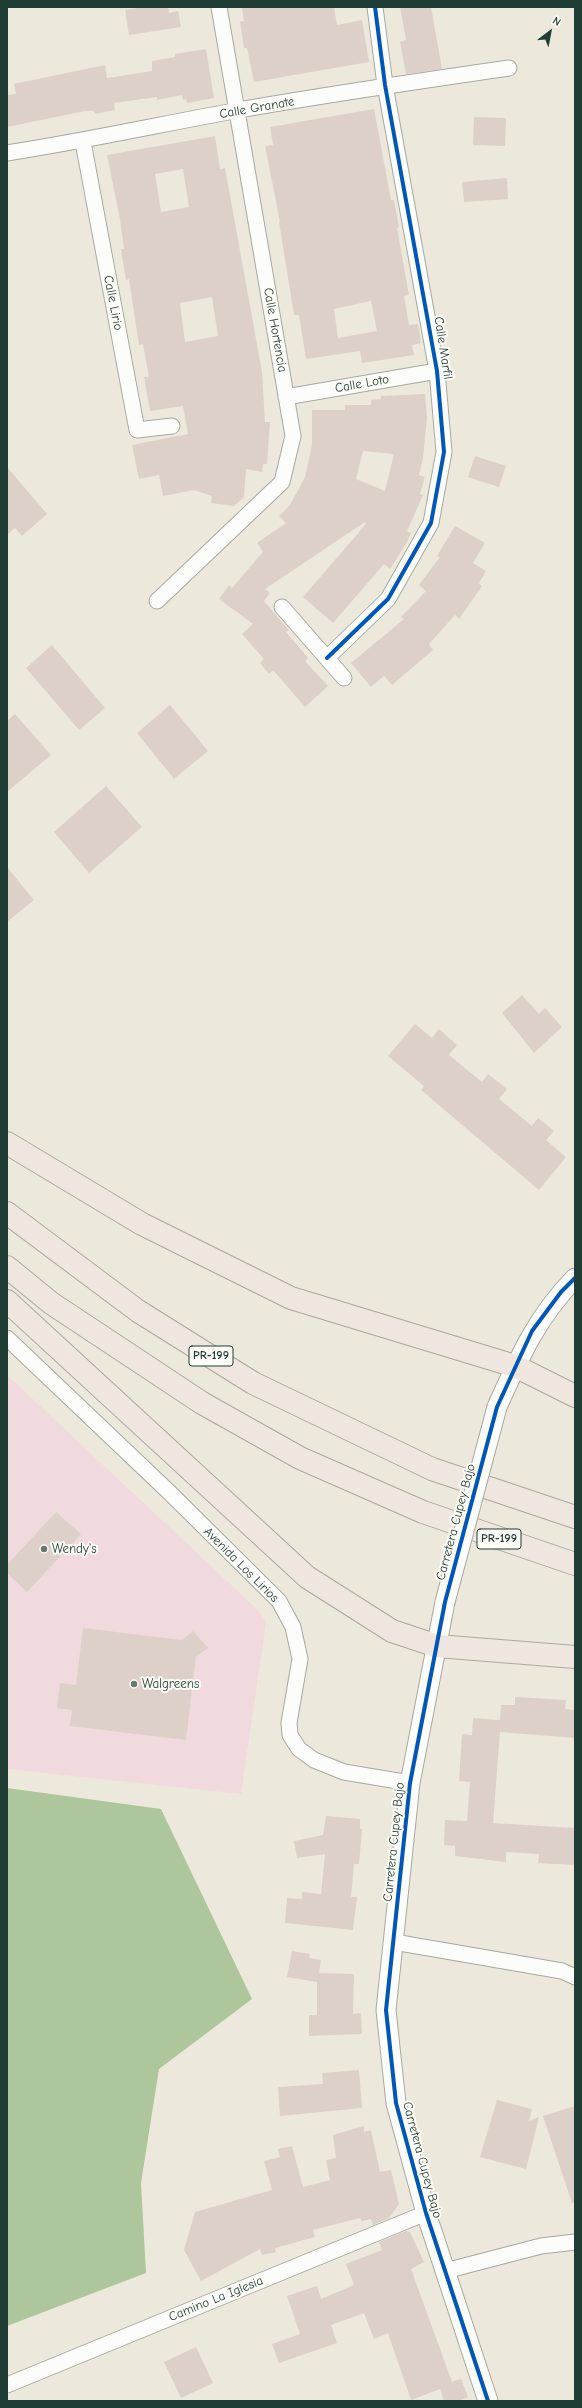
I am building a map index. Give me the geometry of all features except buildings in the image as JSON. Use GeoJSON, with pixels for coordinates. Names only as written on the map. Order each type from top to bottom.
{"type":"FeatureCollection","features":[{"type":"Feature","properties":{"kind":"main road"},"geometry":{"type":"LineString","coordinates":[[7,1142],[142,1224],[291,1298],[515,1366],[575,1396]]}},
{"type":"Feature","properties":{"kind":"main road","name":"PR-199"},"geometry":{"type":"LineString","coordinates":[[7,1213],[138,1311],[252,1383],[432,1470],[575,1517]]}},
{"type":"Feature","properties":{"kind":"main road","name":"PR-199"},"geometry":{"type":"LineString","coordinates":[[7,1267],[51,1303],[202,1403],[300,1458],[423,1512],[575,1564]]}},
{"type":"Feature","properties":{"kind":"main road"},"geometry":{"type":"LineString","coordinates":[[7,1301],[307,1577],[392,1631],[437,1646],[575,1657]]}},
{"type":"Feature","properties":{"kind":"street","name":"Calle Hortencia"},"geometry":{"type":"LineString","coordinates":[[157,601],[282,482],[292,436],[238,111],[219,7]]}},
{"type":"Feature","properties":{"kind":"street","name":"Calle Marfil"},"geometry":{"type":"LineString","coordinates":[[327,658],[388,599],[431,523],[444,452],[437,371],[385,86],[375,7]]}},
{"type":"Feature","properties":{"kind":"street","name":"Calle Granate"},"geometry":{"type":"LineString","coordinates":[[7,153],[83,142],[238,111],[385,86],[509,68]]}},
{"type":"Feature","properties":{"kind":"street","name":"Calle Lirio"},"geometry":{"type":"LineString","coordinates":[[83,142],[137,430],[172,426]]}},
{"type":"Feature","properties":{"kind":"street","name":"Calle Loto"},"geometry":{"type":"LineString","coordinates":[[286,397],[437,371]]}},
{"type":"Feature","properties":{"kind":"street"},"geometry":{"type":"LineString","coordinates":[[282,607],[344,678]]}},
{"type":"Feature","properties":{"kind":"street","name":"Carretera Cupey Bajo"},"geometry":{"type":"LineString","coordinates":[[488,2401],[426,2213],[396,2103],[386,2010],[410,1783],[445,1602],[497,1408],[532,1331],[561,1292],[575,1278]]}},
{"type":"Feature","properties":{"kind":"street","name":"Avenida Los Lirios"},"geometry":{"type":"LineString","coordinates":[[7,1338],[170,1493],[279,1601],[293,1627],[300,1659],[289,1723],[290,1735],[299,1749],[314,1760],[344,1772],[410,1783]]}},
{"type":"Feature","properties":{"kind":"street"},"geometry":{"type":"LineString","coordinates":[[394,1942],[562,1971],[575,1977]]}},
{"type":"Feature","properties":{"kind":"street","name":"Camino La Iglesia"},"geometry":{"type":"LineString","coordinates":[[7,2384],[426,2213]]}},
{"type":"Feature","properties":{"kind":"street"},"geometry":{"type":"LineString","coordinates":[[445,2271],[541,2246],[575,2242]]}},
{"type":"Feature","properties":{"kind":"shaded area"},"geometry":{"type":"Polygon","coordinates":[[[7,1375],[259,1611],[266,1623],[241,1794],[7,1769],[7,1375]]]}},
{"type":"Feature","properties":{"kind":"green space"},"geometry":{"type":"Polygon","coordinates":[[[7,1788],[161,1809],[252,1999],[159,2069],[141,2183],[146,2273],[7,2326],[7,1788]]]}},
{"type":"Feature","properties":{"kind":"cycle path"},"geometry":{"type":"LineString","coordinates":[[327,658],[388,599],[431,523],[444,452],[437,371],[385,85],[375,7]]}},
{"type":"Feature","properties":{"kind":"cycle path"},"geometry":{"type":"LineString","coordinates":[[488,2401],[426,2213],[396,2103],[386,2010],[410,1783],[445,1602],[497,1407],[532,1331],[561,1292],[575,1278]]}},
{"type":"Feature","properties":{"kind":"place","name":"Wendy's"},"geometry":{"type":"Point","coordinates":[44,1549]}},
{"type":"Feature","properties":{"kind":"place","name":"Walgreens"},"geometry":{"type":"Point","coordinates":[134,1684]}}]}
